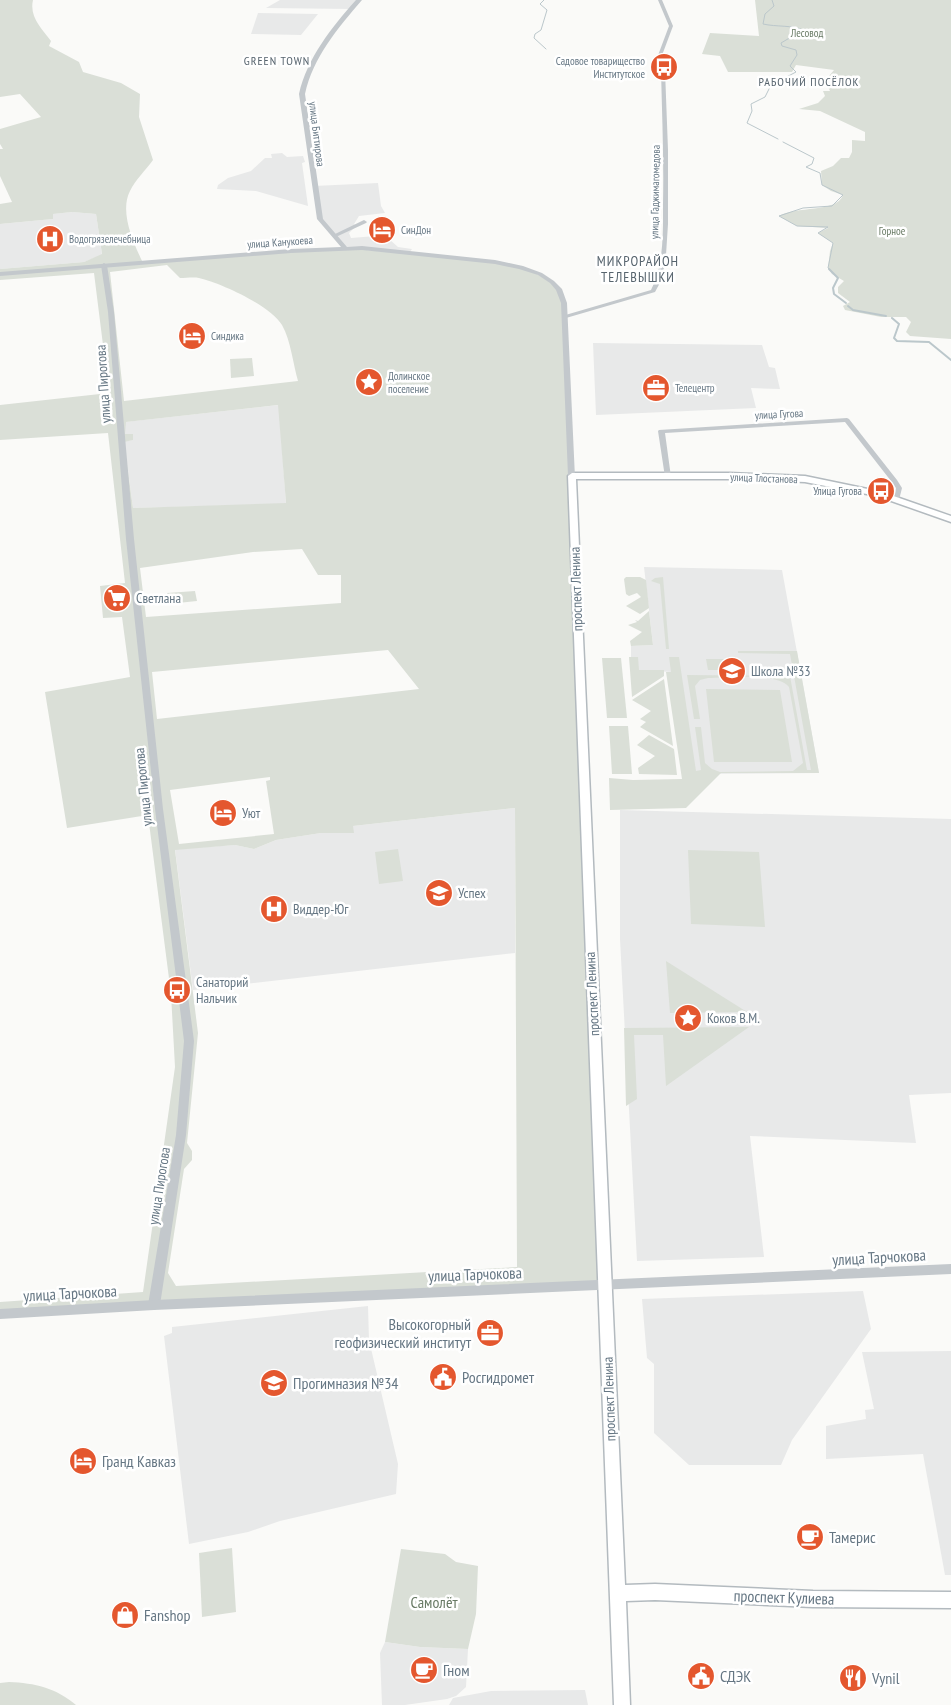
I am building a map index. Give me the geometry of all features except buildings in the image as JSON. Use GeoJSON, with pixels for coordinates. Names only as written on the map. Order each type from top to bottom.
{"type":"FeatureCollection","features":[{"type":"Feature","properties":{"kind":"main road","name":"улица Тлостанова"},"geometry":{"type":"LineString","coordinates":[[572,476],[804,479],[856,488],[897,499],[951,518]]}},
{"type":"Feature","properties":{"kind":"main road","name":"проспект Ленина"},"geometry":{"type":"LineString","coordinates":[[572,476],[622,1705]]}},
{"type":"Feature","properties":{"kind":"main road","name":"проспект Кулиева"},"geometry":{"type":"LineString","coordinates":[[617,1594],[655,1592],[816,1599],[951,1600]]}},
{"type":"Feature","properties":{"kind":"street","name":"улица Биттирова"},"geometry":{"type":"LineString","coordinates":[[345,248],[336,235],[320,219],[302,90],[306,78],[332,32],[359,0]]}},
{"type":"Feature","properties":{"kind":"street"},"geometry":{"type":"LineString","coordinates":[[659,58],[671,26],[660,0]]}},
{"type":"Feature","properties":{"kind":"street","name":"улица Гаджимагомедова"},"geometry":{"type":"LineString","coordinates":[[564,317],[653,291],[658,286],[665,245],[666,172],[663,70],[659,58]]}},
{"type":"Feature","properties":{"kind":"street"},"geometry":{"type":"LineString","coordinates":[[336,235],[364,222]]}},
{"type":"Feature","properties":{"kind":"street","name":"улица Канукоева"},"geometry":{"type":"LineString","coordinates":[[0,274],[345,248],[495,262],[531,271],[555,285]]}},
{"type":"Feature","properties":{"kind":"street","name":"улица Пирогова"},"geometry":{"type":"LineString","coordinates":[[104,265],[111,312],[130,538],[159,809],[189,1041],[181,1135],[154,1305]]}},
{"type":"Feature","properties":{"kind":"street","name":"проспект Ленина"},"geometry":{"type":"LineString","coordinates":[[555,285],[562,296],[564,317],[572,476]]}},
{"type":"Feature","properties":{"kind":"street","name":"улица Гугова"},"geometry":{"type":"LineString","coordinates":[[668,476],[661,431],[847,420],[900,488],[897,499]]}},
{"type":"Feature","properties":{"kind":"street","name":"улица Тарчокова"},"geometry":{"type":"LineString","coordinates":[[0,1314],[154,1305],[951,1269]]}},
{"type":"Feature","properties":{"kind":"shaded area"},"geometry":{"type":"Polygon","coordinates":[[[280,0],[359,0],[351,9],[266,8],[280,0]]]}},
{"type":"Feature","properties":{"kind":"shaded area"},"geometry":{"type":"Polygon","coordinates":[[[258,13],[318,14],[301,35],[251,34],[258,13]]]}},
{"type":"Feature","properties":{"kind":"shaded area"},"geometry":{"type":"Polygon","coordinates":[[[282,153],[287,157],[303,156],[305,162],[302,163],[308,206],[256,191],[217,189],[218,185],[228,178],[251,171],[265,158],[272,158],[271,154],[282,153]]]}},
{"type":"Feature","properties":{"kind":"shaded area"},"geometry":{"type":"Polygon","coordinates":[[[378,183],[381,206],[385,213],[359,216],[354,224],[356,226],[349,233],[351,238],[388,235],[390,240],[398,247],[412,249],[409,253],[345,248],[324,225],[314,186],[378,183]]]}},
{"type":"Feature","properties":{"kind":"shaded area","name":"Водогрязелечебница"},"geometry":{"type":"Polygon","coordinates":[[[72,212],[96,214],[102,255],[84,262],[0,269],[0,224],[53,219],[52,214],[72,212]]]}},
{"type":"Feature","properties":{"kind":"shaded area"},"geometry":{"type":"Polygon","coordinates":[[[593,343],[762,345],[769,367],[775,368],[780,389],[751,388],[756,408],[596,415],[593,343]]]}},
{"type":"Feature","properties":{"kind":"shaded area"},"geometry":{"type":"Polygon","coordinates":[[[279,405],[286,504],[133,508],[124,441],[133,440],[125,434],[125,422],[279,405]]]}},
{"type":"Feature","properties":{"kind":"shaded area","name":"Школа №33"},"geometry":{"type":"Polygon","coordinates":[[[644,567],[782,570],[819,773],[684,774],[671,672],[639,670],[631,657],[631,646],[653,645],[644,567]]]}},
{"type":"Feature","properties":{"kind":"shaded area"},"geometry":{"type":"Polygon","coordinates":[[[515,808],[515,953],[193,990],[175,849],[235,845],[254,849],[276,840],[321,833],[353,833],[353,826],[515,808]]]}},
{"type":"Feature","properties":{"kind":"shaded area"},"geometry":{"type":"Polygon","coordinates":[[[620,810],[951,819],[951,1093],[909,1095],[916,1143],[750,1136],[764,1257],[637,1261],[620,939],[620,810]]]}},
{"type":"Feature","properties":{"kind":"shaded area"},"geometry":{"type":"Polygon","coordinates":[[[863,1291],[871,1329],[792,1440],[781,1465],[689,1465],[654,1433],[654,1364],[647,1358],[642,1299],[863,1291]]]}},
{"type":"Feature","properties":{"kind":"shaded area","name":"Прогимназия №34"},"geometry":{"type":"Polygon","coordinates":[[[368,1306],[369,1340],[398,1464],[396,1494],[280,1521],[248,1532],[189,1544],[164,1336],[172,1333],[172,1327],[368,1306]]]}},
{"type":"Feature","properties":{"kind":"shaded area"},"geometry":{"type":"Polygon","coordinates":[[[951,1351],[951,1575],[945,1575],[923,1454],[826,1459],[826,1426],[866,1419],[865,1410],[874,1409],[862,1352],[951,1351]]]}},
{"type":"Feature","properties":{"kind":"shaded area","name":"Гном"},"geometry":{"type":"Polygon","coordinates":[[[385,1642],[420,1647],[468,1649],[466,1687],[456,1696],[447,1699],[405,1705],[382,1705],[380,1653],[385,1642]]]}},
{"type":"Feature","properties":{"kind":"shaded area"},"geometry":{"type":"Polygon","coordinates":[[[585,1690],[588,1705],[449,1705],[453,1698],[491,1691],[585,1690]]]}},
{"type":"Feature","properties":{"kind":"green space"},"geometry":{"type":"Polygon","coordinates":[[[0,0],[33,0],[33,12],[40,27],[51,41],[49,46],[79,62],[83,72],[121,83],[140,94],[139,117],[153,160],[132,187],[127,199],[126,208],[129,228],[143,263],[345,248],[495,262],[531,271],[548,280],[562,296],[604,1285],[0,1314],[0,1302],[143,1292],[175,1067],[171,994],[148,815],[67,828],[45,692],[130,677],[122,617],[103,618],[100,586],[125,583],[108,433],[0,440],[0,405],[109,393],[94,273],[0,280],[0,269],[84,262],[102,254],[96,214],[72,212],[53,214],[53,219],[0,224],[0,204],[12,202],[0,176],[0,149],[3,149],[0,144],[0,129],[41,117],[20,94],[0,97],[0,0]],[[167,265],[110,272],[124,401],[298,381],[290,345],[282,325],[267,310],[245,296],[208,281],[197,278],[180,278],[167,265]],[[278,405],[126,422],[125,434],[133,434],[133,440],[124,442],[133,508],[286,503],[278,405]],[[302,549],[253,552],[140,568],[146,617],[341,603],[341,575],[318,575],[302,549]],[[388,650],[152,672],[157,719],[419,689],[388,650]],[[270,777],[170,790],[179,844],[274,834],[266,781],[270,780],[270,777]],[[515,808],[353,826],[354,833],[321,833],[276,840],[254,849],[235,845],[175,850],[198,1033],[187,1143],[192,1151],[192,1160],[184,1169],[168,1273],[176,1286],[517,1267],[515,808]]]}},
{"type":"Feature","properties":{"kind":"green space","name":"Горное"},"geometry":{"type":"Polygon","coordinates":[[[755,0],[951,0],[951,339],[910,336],[906,332],[911,322],[906,317],[881,317],[845,310],[843,306],[850,302],[838,293],[838,287],[844,281],[832,274],[828,268],[833,243],[818,233],[828,228],[797,226],[779,216],[795,211],[824,207],[839,201],[843,195],[831,191],[822,185],[821,171],[833,166],[841,158],[849,158],[852,152],[852,140],[865,141],[865,132],[820,111],[799,109],[818,103],[825,96],[823,91],[830,91],[828,87],[844,88],[849,77],[829,76],[834,70],[796,65],[792,72],[728,72],[720,56],[702,54],[710,33],[759,36],[755,0]]]}},
{"type":"Feature","properties":{"kind":"green space"},"geometry":{"type":"Polygon","coordinates":[[[252,358],[254,376],[231,378],[230,359],[252,358]]]}},
{"type":"Feature","properties":{"kind":"green space"},"geometry":{"type":"Polygon","coordinates":[[[626,577],[640,577],[646,580],[649,608],[640,614],[626,606],[641,597],[637,593],[629,596],[626,594],[624,579],[626,577]]]}},
{"type":"Feature","properties":{"kind":"green space"},"geometry":{"type":"Polygon","coordinates":[[[663,577],[669,649],[666,649],[660,584],[651,581],[655,578],[663,577]]]}},
{"type":"Feature","properties":{"kind":"green space"},"geometry":{"type":"Polygon","coordinates":[[[195,591],[197,601],[168,604],[167,593],[195,591]]]}},
{"type":"Feature","properties":{"kind":"green space"},"geometry":{"type":"Polygon","coordinates":[[[649,611],[653,645],[631,646],[630,641],[642,632],[628,625],[637,622],[635,620],[638,621],[649,611]]]}},
{"type":"Feature","properties":{"kind":"green space"},"geometry":{"type":"Polygon","coordinates":[[[738,651],[797,651],[819,773],[721,773],[686,808],[610,810],[609,778],[633,780],[682,779],[666,672],[671,672],[669,657],[679,657],[696,771],[701,770],[695,727],[701,727],[705,763],[712,769],[720,772],[793,771],[803,763],[789,687],[783,682],[774,679],[751,677],[708,678],[700,680],[695,686],[700,719],[694,719],[687,675],[790,676],[807,770],[811,770],[790,654],[738,653],[738,651]]]}},
{"type":"Feature","properties":{"kind":"green space"},"geometry":{"type":"Polygon","coordinates":[[[629,657],[638,657],[639,670],[664,670],[664,676],[632,697],[629,657]]]}},
{"type":"Feature","properties":{"kind":"green space"},"geometry":{"type":"Polygon","coordinates":[[[602,658],[621,658],[627,718],[607,718],[602,658]]]}},
{"type":"Feature","properties":{"kind":"green space"},"geometry":{"type":"Polygon","coordinates":[[[706,659],[738,659],[740,670],[708,670],[706,659]]]}},
{"type":"Feature","properties":{"kind":"green space"},"geometry":{"type":"Polygon","coordinates":[[[664,679],[673,746],[640,727],[646,722],[640,719],[651,711],[632,700],[664,679]]]}},
{"type":"Feature","properties":{"kind":"green space"},"geometry":{"type":"Polygon","coordinates":[[[706,689],[780,690],[792,762],[714,762],[706,689]]]}},
{"type":"Feature","properties":{"kind":"green space"},"geometry":{"type":"Polygon","coordinates":[[[609,726],[628,726],[632,774],[612,774],[609,726]]]}},
{"type":"Feature","properties":{"kind":"green space"},"geometry":{"type":"Polygon","coordinates":[[[649,735],[674,749],[677,775],[639,774],[638,768],[655,756],[637,745],[649,735]]]}},
{"type":"Feature","properties":{"kind":"green space"},"geometry":{"type":"Polygon","coordinates":[[[398,849],[403,881],[379,884],[375,852],[398,849]]]}},
{"type":"Feature","properties":{"kind":"green space"},"geometry":{"type":"Polygon","coordinates":[[[688,850],[759,852],[765,927],[691,924],[688,850]]]}},
{"type":"Feature","properties":{"kind":"green space"},"geometry":{"type":"Polygon","coordinates":[[[666,961],[747,1012],[670,1013],[666,961]]]}},
{"type":"Feature","properties":{"kind":"green space"},"geometry":{"type":"Polygon","coordinates":[[[749,1027],[666,1086],[663,1035],[634,1035],[637,1099],[626,1106],[624,1028],[749,1027]]]}},
{"type":"Feature","properties":{"kind":"green space"},"geometry":{"type":"Polygon","coordinates":[[[232,1548],[236,1612],[202,1617],[199,1553],[232,1548]]]}},
{"type":"Feature","properties":{"kind":"green space","name":"Самолёт"},"geometry":{"type":"Polygon","coordinates":[[[401,1549],[445,1554],[456,1562],[478,1566],[476,1614],[468,1649],[420,1647],[385,1642],[401,1549]]]}},
{"type":"Feature","properties":{"kind":"green space"},"geometry":{"type":"Polygon","coordinates":[[[9,1682],[45,1688],[61,1694],[76,1705],[0,1705],[0,1683],[9,1682]]]}},
{"type":"Feature","properties":{"kind":"waterway"},"geometry":{"type":"LineString","coordinates":[[544,0],[540,4],[547,10],[541,30],[535,34],[534,38],[546,49]]}},
{"type":"Feature","properties":{"kind":"waterway"},"geometry":{"type":"LineString","coordinates":[[772,0],[774,6],[765,14],[763,24],[794,27],[803,30],[781,43],[782,46],[796,50],[797,55],[790,66],[796,72],[771,85],[765,97],[751,104],[752,111],[747,123],[778,139]]}},
{"type":"Feature","properties":{"kind":"waterway"},"geometry":{"type":"LineString","coordinates":[[783,142],[814,158],[812,164],[806,167],[820,173],[822,185],[843,195],[832,206],[803,208],[779,216],[797,226],[828,227],[818,233],[833,243],[828,268],[838,278],[833,288],[834,294],[846,303]]}},
{"type":"Feature","properties":{"kind":"waterway"},"geometry":{"type":"LineString","coordinates":[[848,306],[853,310],[886,316]]}},
{"type":"Feature","properties":{"kind":"waterway"},"geometry":{"type":"LineString","coordinates":[[892,318],[899,324],[894,338],[897,341],[929,342],[951,360]]}},
{"type":"Feature","properties":{"kind":"place","name":"Садовое товарищество Институтское"},"geometry":{"type":"Point","coordinates":[664,67]}},
{"type":"Feature","properties":{"kind":"place","name":"СинДон"},"geometry":{"type":"Point","coordinates":[382,230]}},
{"type":"Feature","properties":{"kind":"place","name":"Водогрязелечебница"},"geometry":{"type":"Point","coordinates":[50,239]}},
{"type":"Feature","properties":{"kind":"place","name":"Синдика"},"geometry":{"type":"Point","coordinates":[192,336]}},
{"type":"Feature","properties":{"kind":"place","name":"Долинское поселение"},"geometry":{"type":"Point","coordinates":[369,382]}},
{"type":"Feature","properties":{"kind":"place","name":"Телецентр"},"geometry":{"type":"Point","coordinates":[656,388]}},
{"type":"Feature","properties":{"kind":"place","name":"Улица Гугова"},"geometry":{"type":"Point","coordinates":[881,491]}},
{"type":"Feature","properties":{"kind":"place","name":"Светлана"},"geometry":{"type":"Point","coordinates":[117,598]}},
{"type":"Feature","properties":{"kind":"place","name":"Школа №33"},"geometry":{"type":"Point","coordinates":[732,671]}},
{"type":"Feature","properties":{"kind":"place","name":"Уют"},"geometry":{"type":"Point","coordinates":[223,813]}},
{"type":"Feature","properties":{"kind":"place","name":"Успех"},"geometry":{"type":"Point","coordinates":[439,893]}},
{"type":"Feature","properties":{"kind":"place","name":"Виддер-Юг"},"geometry":{"type":"Point","coordinates":[274,909]}},
{"type":"Feature","properties":{"kind":"place","name":"Санаторий Нальчик"},"geometry":{"type":"Point","coordinates":[177,990]}},
{"type":"Feature","properties":{"kind":"place","name":"Коков В.М."},"geometry":{"type":"Point","coordinates":[688,1018]}},
{"type":"Feature","properties":{"kind":"place","name":"Высокогорный геофизический институт"},"geometry":{"type":"Point","coordinates":[490,1333]}},
{"type":"Feature","properties":{"kind":"place","name":"Росгидромет"},"geometry":{"type":"Point","coordinates":[443,1377]}},
{"type":"Feature","properties":{"kind":"place","name":"Прогимназия №34"},"geometry":{"type":"Point","coordinates":[274,1383]}},
{"type":"Feature","properties":{"kind":"place","name":"Гранд Кавказ"},"geometry":{"type":"Point","coordinates":[83,1461]}},
{"type":"Feature","properties":{"kind":"place","name":"Тамерис"},"geometry":{"type":"Point","coordinates":[810,1537]}},
{"type":"Feature","properties":{"kind":"place","name":"Fanshop"},"geometry":{"type":"Point","coordinates":[125,1615]}},
{"type":"Feature","properties":{"kind":"place","name":"Гном"},"geometry":{"type":"Point","coordinates":[424,1670]}},
{"type":"Feature","properties":{"kind":"place","name":"СДЭК"},"geometry":{"type":"Point","coordinates":[701,1676]}},
{"type":"Feature","properties":{"kind":"place","name":"Vynil"},"geometry":{"type":"Point","coordinates":[853,1678]}},
{"type":"Feature","properties":{"kind":"district","name":"GREEN TOWN"},"geometry":{"type":"Point","coordinates":[277,61]}},
{"type":"Feature","properties":{"kind":"district","name":"РАБОЧИЙ ПОСЁЛОК"},"geometry":{"type":"Point","coordinates":[809,82]}},
{"type":"Feature","properties":{"kind":"district","name":"МИКРОРАЙОН ТЕЛЕВЫШКИ"},"geometry":{"type":"Point","coordinates":[638,270]}},
{"type":"Feature","properties":{"kind":"park label","name":"Лесовод"},"geometry":{"type":"Point","coordinates":[807,33]}}]}
